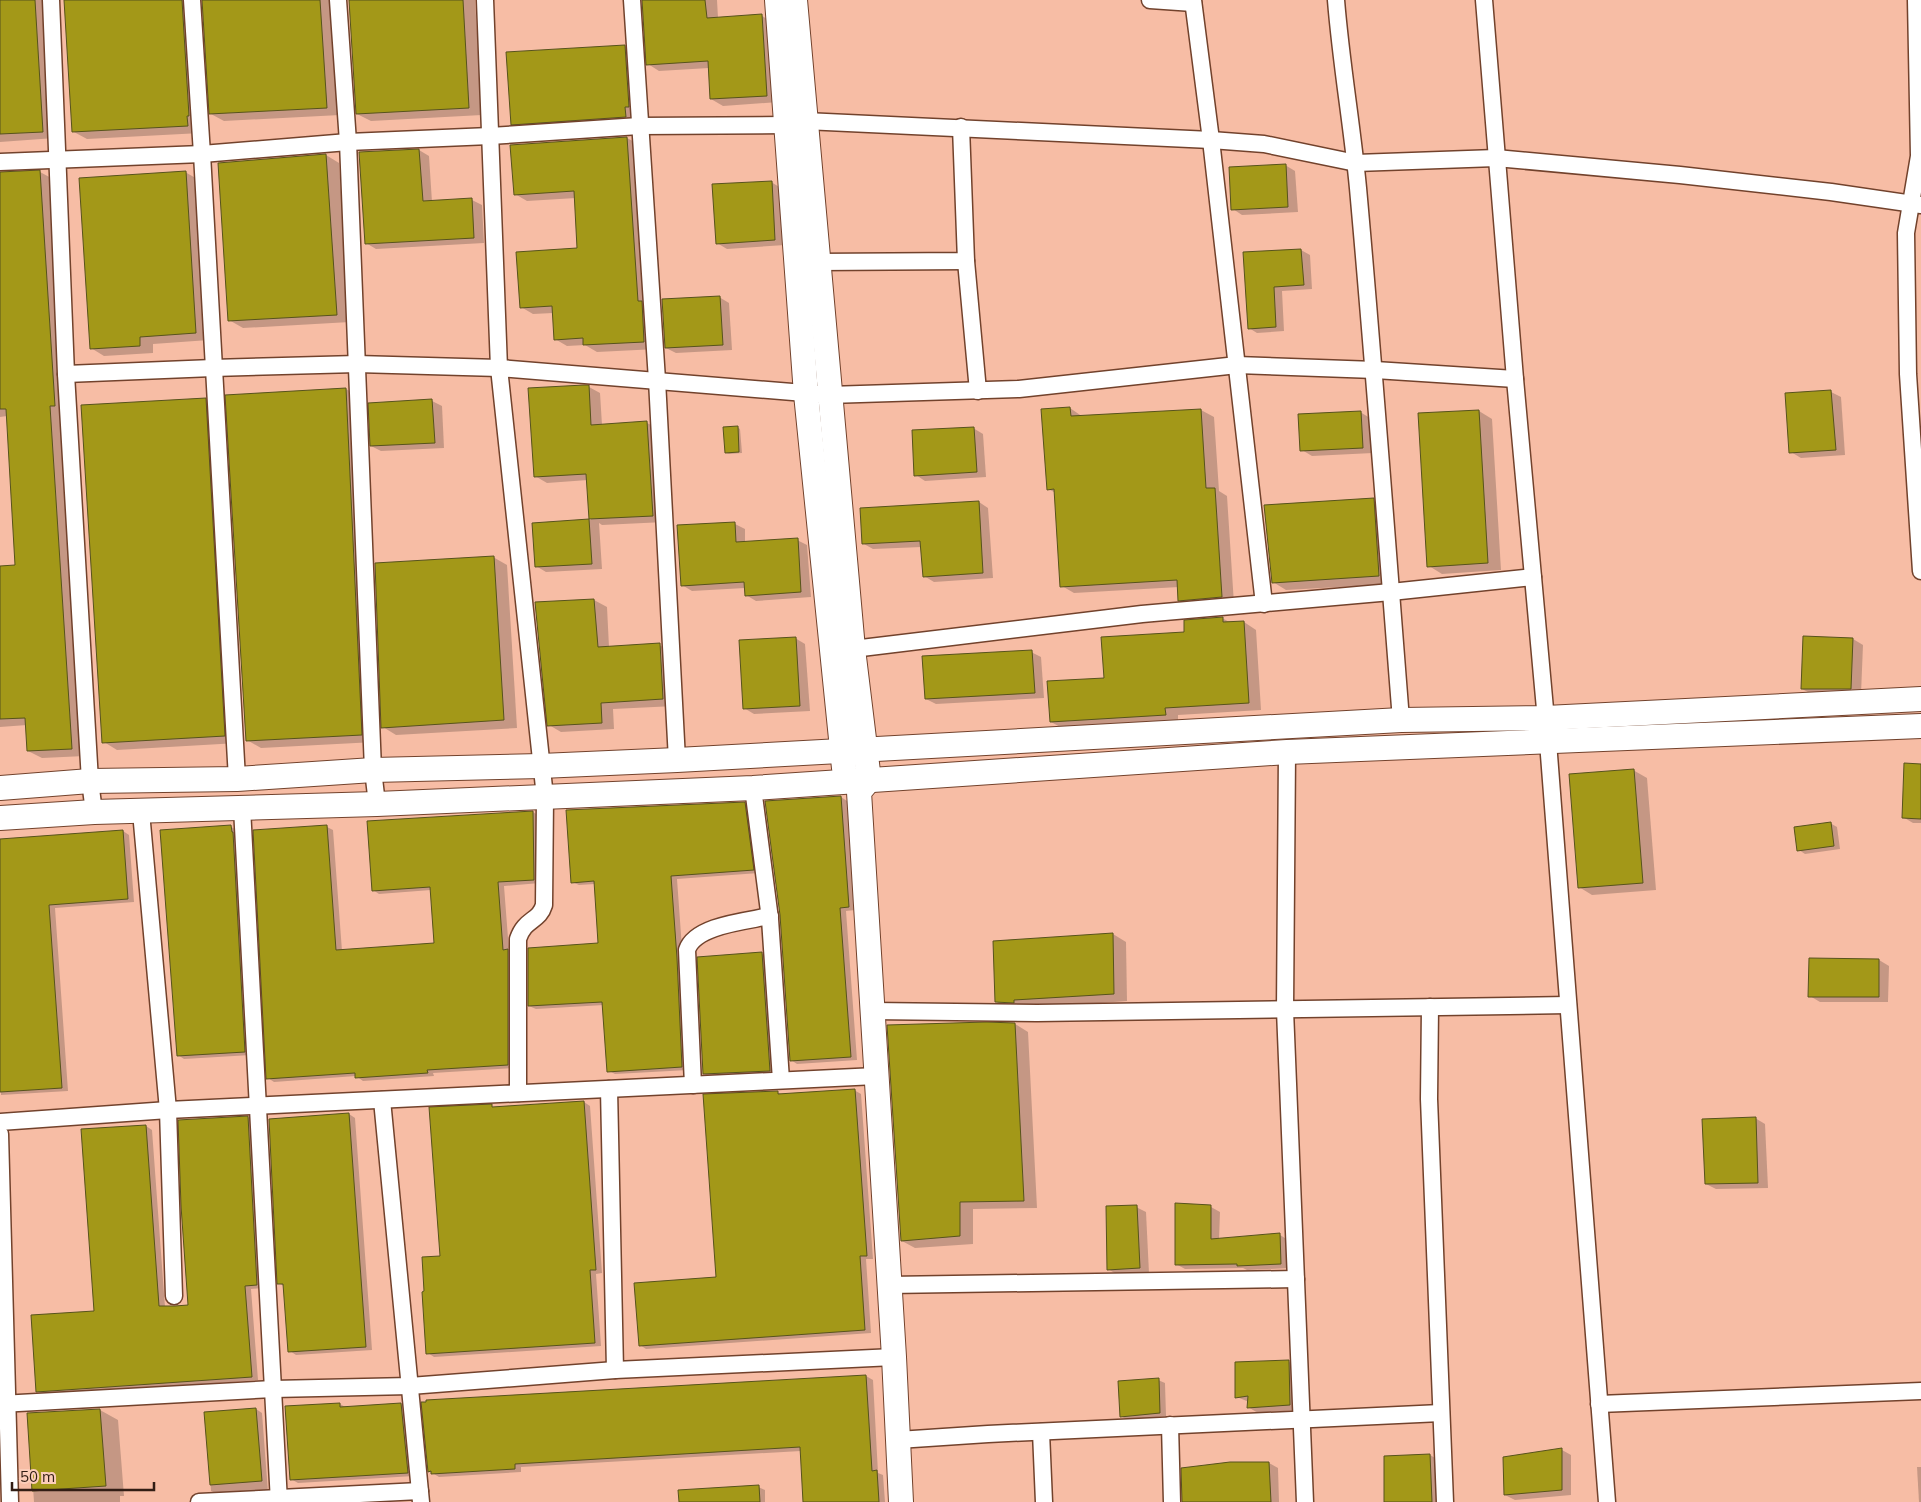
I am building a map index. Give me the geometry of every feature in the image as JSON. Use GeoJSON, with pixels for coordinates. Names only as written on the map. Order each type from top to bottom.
{"type":"FeatureCollection","features":[{"type":"Feature","properties":{"kind":"main road"},"geometry":{"type":"LineString","coordinates":[[777,0],[817,262],[818,395],[866,750],[858,784],[894,1357],[901,1502]]}},
{"type":"Feature","properties":{"kind":"main road"},"geometry":{"type":"LineString","coordinates":[[794,0],[796,123],[818,395],[841,752],[858,784]]}},
{"type":"Feature","properties":{"kind":"main road"},"geometry":{"type":"LineString","coordinates":[[0,788],[90,781],[237,779],[373,770],[541,766],[677,760],[1401,720],[1546,718],[1921,698]]}},
{"type":"Feature","properties":{"kind":"main road"},"geometry":{"type":"LineString","coordinates":[[0,818],[94,812],[377,804],[858,784],[1287,752],[1921,726]]}},
{"type":"Feature","properties":{"kind":"street"},"geometry":{"type":"LineString","coordinates":[[52,0],[66,374],[90,781],[94,812]]}},
{"type":"Feature","properties":{"kind":"street"},"geometry":{"type":"LineString","coordinates":[[192,0],[237,779]]}},
{"type":"Feature","properties":{"kind":"street"},"geometry":{"type":"LineString","coordinates":[[338,0],[348,142],[373,770],[377,804]]}},
{"type":"Feature","properties":{"kind":"street"},"geometry":{"type":"LineString","coordinates":[[485,0],[499,368],[545,797],[544,905],[539,915],[525,924],[518,939],[518,1093]]}},
{"type":"Feature","properties":{"kind":"street"},"geometry":{"type":"LineString","coordinates":[[632,0],[657,380],[677,760]]}},
{"type":"Feature","properties":{"kind":"street"},"geometry":{"type":"LineString","coordinates":[[1150,0],[1193,2],[1212,140],[1264,604]]}},
{"type":"Feature","properties":{"kind":"street"},"geometry":{"type":"LineString","coordinates":[[1336,0],[1339,39],[1356,163],[1375,370],[1401,720]]}},
{"type":"Feature","properties":{"kind":"street"},"geometry":{"type":"LineString","coordinates":[[1484,0],[1515,379],[1548,742],[1607,1502]]}},
{"type":"Feature","properties":{"kind":"street"},"geometry":{"type":"LineString","coordinates":[[1916,0],[1919,156],[1916,204],[1906,233],[1908,374],[1921,571]]}},
{"type":"Feature","properties":{"kind":"street"},"geometry":{"type":"LineString","coordinates":[[0,162],[202,154],[348,142],[490,136],[639,126],[796,123],[961,128],[1212,140],[1264,144],[1356,163],[1496,158],[1680,175],[1831,192],[1916,204]]}},
{"type":"Feature","properties":{"kind":"street"},"geometry":{"type":"LineString","coordinates":[[961,128],[966,260],[978,391]]}},
{"type":"Feature","properties":{"kind":"street"},"geometry":{"type":"LineString","coordinates":[[817,262],[966,260]]}},
{"type":"Feature","properties":{"kind":"street"},"geometry":{"type":"LineString","coordinates":[[66,374],[357,364],[499,368],[818,395],[1018,389],[1237,365],[1375,370],[1515,379]]}},
{"type":"Feature","properties":{"kind":"street"},"geometry":{"type":"LineString","coordinates":[[853,649],[1142,614],[1391,592],[1533,577]]}},
{"type":"Feature","properties":{"kind":"street"},"geometry":{"type":"LineString","coordinates":[[1287,752],[1285,1010],[1305,1502]]}},
{"type":"Feature","properties":{"kind":"street"},"geometry":{"type":"LineString","coordinates":[[753,788],[770,916],[781,1080]]}},
{"type":"Feature","properties":{"kind":"street"},"geometry":{"type":"LineString","coordinates":[[242,808],[279,1500]]}},
{"type":"Feature","properties":{"kind":"street"},"geometry":{"type":"LineString","coordinates":[[141,812],[168,1110],[174,1296]]}},
{"type":"Feature","properties":{"kind":"street"},"geometry":{"type":"LineString","coordinates":[[694,1085],[688,946],[700,934],[712,929],[770,916]]}},
{"type":"Feature","properties":{"kind":"street"},"geometry":{"type":"LineString","coordinates":[[872,1011],[1285,1010],[1568,1005]]}},
{"type":"Feature","properties":{"kind":"street"},"geometry":{"type":"LineString","coordinates":[[1430,1007],[1429,1099],[1445,1502]]}},
{"type":"Feature","properties":{"kind":"street"},"geometry":{"type":"LineString","coordinates":[[0,1122],[168,1110],[876,1076]]}},
{"type":"Feature","properties":{"kind":"street"},"geometry":{"type":"LineString","coordinates":[[608,1089],[615,1370]]}},
{"type":"Feature","properties":{"kind":"street"},"geometry":{"type":"LineString","coordinates":[[199,1502],[420,1496],[382,1100]]}},
{"type":"Feature","properties":{"kind":"street"},"geometry":{"type":"LineString","coordinates":[[0,1134],[3,1404],[10,1502]]}},
{"type":"Feature","properties":{"kind":"street"},"geometry":{"type":"LineString","coordinates":[[889,1285],[1296,1279]]}},
{"type":"Feature","properties":{"kind":"street"},"geometry":{"type":"LineString","coordinates":[[3,1404],[273,1390],[410,1386],[615,1370],[894,1357]]}},
{"type":"Feature","properties":{"kind":"street"},"geometry":{"type":"LineString","coordinates":[[1599,1404],[1921,1391]]}},
{"type":"Feature","properties":{"kind":"street"},"geometry":{"type":"LineString","coordinates":[[898,1440],[1302,1419],[1441,1414]]}},
{"type":"Feature","properties":{"kind":"street"},"geometry":{"type":"LineString","coordinates":[[1170,1426],[1172,1502]]}},
{"type":"Feature","properties":{"kind":"street"},"geometry":{"type":"LineString","coordinates":[[1041,1432],[1044,1502]]}},
{"type":"Feature","properties":{"kind":"building"},"geometry":{"type":"Polygon","coordinates":[[[0,0],[35,0],[43,132],[0,134],[0,0]]]}},
{"type":"Feature","properties":{"kind":"building"},"geometry":{"type":"Polygon","coordinates":[[[64,0],[182,0],[188,126],[72,132],[64,0]]]}},
{"type":"Feature","properties":{"kind":"building"},"geometry":{"type":"Polygon","coordinates":[[[202,0],[320,0],[327,108],[209,114],[202,0]]]}},
{"type":"Feature","properties":{"kind":"building"},"geometry":{"type":"Polygon","coordinates":[[[349,0],[463,0],[469,108],[356,114],[349,0]]]}},
{"type":"Feature","properties":{"kind":"building"},"geometry":{"type":"Polygon","coordinates":[[[642,0],[705,0],[707,18],[762,14],[767,96],[710,99],[708,61],[646,65],[642,0]]]}},
{"type":"Feature","properties":{"kind":"building"},"geometry":{"type":"Polygon","coordinates":[[[625,45],[629,107],[625,107],[626,117],[511,125],[506,52],[625,45]]]}},
{"type":"Feature","properties":{"kind":"building"},"geometry":{"type":"Polygon","coordinates":[[[627,137],[638,301],[642,301],[644,342],[583,345],[583,338],[554,340],[552,306],[520,308],[516,252],[577,248],[574,191],[514,195],[510,145],[627,137]]]}},
{"type":"Feature","properties":{"kind":"building"},"geometry":{"type":"Polygon","coordinates":[[[419,149],[423,201],[472,198],[474,238],[365,244],[359,152],[419,149]]]}},
{"type":"Feature","properties":{"kind":"building"},"geometry":{"type":"Polygon","coordinates":[[[326,154],[337,315],[228,321],[218,163],[326,154]]]}},
{"type":"Feature","properties":{"kind":"building"},"geometry":{"type":"Polygon","coordinates":[[[1286,164],[1288,207],[1231,210],[1229,167],[1286,164]]]}},
{"type":"Feature","properties":{"kind":"building"},"geometry":{"type":"Polygon","coordinates":[[[40,170],[55,406],[50,406],[72,749],[27,751],[25,718],[0,719],[0,566],[15,565],[6,409],[0,409],[0,172],[40,170]]]}},
{"type":"Feature","properties":{"kind":"building"},"geometry":{"type":"Polygon","coordinates":[[[186,171],[196,333],[140,337],[140,346],[90,349],[79,178],[186,171]]]}},
{"type":"Feature","properties":{"kind":"building"},"geometry":{"type":"Polygon","coordinates":[[[772,181],[775,240],[716,244],[712,184],[772,181]]]}},
{"type":"Feature","properties":{"kind":"building"},"geometry":{"type":"Polygon","coordinates":[[[1301,249],[1304,285],[1274,287],[1276,327],[1248,329],[1243,252],[1301,249]]]}},
{"type":"Feature","properties":{"kind":"building"},"geometry":{"type":"Polygon","coordinates":[[[720,296],[723,345],[665,348],[662,299],[720,296]]]}},
{"type":"Feature","properties":{"kind":"building"},"geometry":{"type":"Polygon","coordinates":[[[589,385],[591,425],[647,421],[653,516],[589,519],[586,474],[534,477],[528,388],[589,385]]]}},
{"type":"Feature","properties":{"kind":"building"},"geometry":{"type":"Polygon","coordinates":[[[346,388],[362,735],[246,741],[225,395],[346,388]]]}},
{"type":"Feature","properties":{"kind":"building"},"geometry":{"type":"Polygon","coordinates":[[[1831,390],[1836,450],[1789,453],[1785,393],[1831,390]]]}},
{"type":"Feature","properties":{"kind":"building"},"geometry":{"type":"Polygon","coordinates":[[[206,398],[225,736],[102,743],[81,405],[206,398]]]}},
{"type":"Feature","properties":{"kind":"building"},"geometry":{"type":"Polygon","coordinates":[[[432,399],[435,443],[370,446],[368,403],[432,399]]]}},
{"type":"Feature","properties":{"kind":"building"},"geometry":{"type":"Polygon","coordinates":[[[1070,407],[1071,416],[1201,409],[1206,488],[1215,488],[1222,597],[1178,601],[1177,580],[1060,587],[1054,489],[1047,490],[1041,409],[1070,407]]]}},
{"type":"Feature","properties":{"kind":"building"},"geometry":{"type":"Polygon","coordinates":[[[1479,410],[1488,563],[1427,567],[1418,413],[1479,410]]]}},
{"type":"Feature","properties":{"kind":"building"},"geometry":{"type":"Polygon","coordinates":[[[1361,411],[1363,448],[1300,451],[1298,414],[1361,411]]]}},
{"type":"Feature","properties":{"kind":"building"},"geometry":{"type":"Polygon","coordinates":[[[738,426],[739,452],[725,453],[723,427],[738,426]]]}},
{"type":"Feature","properties":{"kind":"building"},"geometry":{"type":"Polygon","coordinates":[[[974,427],[977,472],[914,476],[912,430],[974,427]]]}},
{"type":"Feature","properties":{"kind":"building"},"geometry":{"type":"Polygon","coordinates":[[[1374,498],[1379,576],[1272,583],[1264,505],[1374,498]]]}},
{"type":"Feature","properties":{"kind":"building"},"geometry":{"type":"Polygon","coordinates":[[[979,501],[983,573],[923,577],[920,541],[862,544],[860,508],[979,501]]]}},
{"type":"Feature","properties":{"kind":"building"},"geometry":{"type":"Polygon","coordinates":[[[589,519],[592,564],[535,567],[532,523],[589,519]]]}},
{"type":"Feature","properties":{"kind":"building"},"geometry":{"type":"Polygon","coordinates":[[[735,522],[736,542],[798,538],[801,592],[745,596],[744,582],[681,586],[677,525],[735,522]]]}},
{"type":"Feature","properties":{"kind":"building"},"geometry":{"type":"Polygon","coordinates":[[[494,556],[504,720],[381,728],[375,563],[494,556]]]}},
{"type":"Feature","properties":{"kind":"building"},"geometry":{"type":"Polygon","coordinates":[[[594,599],[598,647],[660,643],[663,699],[601,703],[602,723],[547,726],[535,602],[594,599]]]}},
{"type":"Feature","properties":{"kind":"building"},"geometry":{"type":"Polygon","coordinates":[[[1223,617],[1223,622],[1244,621],[1249,703],[1165,708],[1166,715],[1050,722],[1047,681],[1104,678],[1101,637],[1184,632],[1184,620],[1223,617]]]}},
{"type":"Feature","properties":{"kind":"building"},"geometry":{"type":"Polygon","coordinates":[[[1803,636],[1853,638],[1851,689],[1801,689],[1803,636]]]}},
{"type":"Feature","properties":{"kind":"building"},"geometry":{"type":"Polygon","coordinates":[[[796,637],[800,706],[743,709],[739,640],[796,637]]]}},
{"type":"Feature","properties":{"kind":"building"},"geometry":{"type":"Polygon","coordinates":[[[1032,650],[1035,693],[925,699],[922,656],[1032,650]]]}},
{"type":"Feature","properties":{"kind":"building"},"geometry":{"type":"Polygon","coordinates":[[[1904,763],[1921,764],[1921,819],[1902,818],[1904,763]]]}},
{"type":"Feature","properties":{"kind":"building"},"geometry":{"type":"Polygon","coordinates":[[[1634,769],[1643,883],[1578,888],[1569,774],[1634,769]]]}},
{"type":"Feature","properties":{"kind":"building"},"geometry":{"type":"Polygon","coordinates":[[[841,796],[849,907],[840,908],[851,1057],[790,1061],[780,915],[765,801],[841,796]]]}},
{"type":"Feature","properties":{"kind":"building"},"geometry":{"type":"Polygon","coordinates":[[[745,802],[754,870],[671,876],[682,1067],[607,1072],[602,1002],[528,1006],[528,948],[598,943],[594,881],[571,883],[566,810],[745,802]]]}},
{"type":"Feature","properties":{"kind":"building"},"geometry":{"type":"Polygon","coordinates":[[[533,811],[534,880],[498,882],[503,950],[508,949],[508,1065],[427,1070],[428,1073],[355,1078],[355,1073],[266,1079],[253,830],[327,825],[336,950],[434,943],[430,887],[372,891],[367,821],[533,811]]]}},
{"type":"Feature","properties":{"kind":"building"},"geometry":{"type":"Polygon","coordinates":[[[1831,822],[1834,846],[1797,851],[1794,827],[1831,822]]]}},
{"type":"Feature","properties":{"kind":"building"},"geometry":{"type":"Polygon","coordinates":[[[231,825],[233,832],[245,1052],[177,1056],[160,830],[231,825]]]}},
{"type":"Feature","properties":{"kind":"building"},"geometry":{"type":"Polygon","coordinates":[[[123,830],[128,899],[49,905],[62,1088],[0,1092],[0,839],[123,830]]]}},
{"type":"Feature","properties":{"kind":"building"},"geometry":{"type":"Polygon","coordinates":[[[1113,933],[1114,994],[1014,1000],[1014,1003],[995,1002],[993,941],[1113,933]]]}},
{"type":"Feature","properties":{"kind":"building"},"geometry":{"type":"Polygon","coordinates":[[[762,952],[770,1071],[703,1074],[697,957],[762,952]]]}},
{"type":"Feature","properties":{"kind":"building"},"geometry":{"type":"Polygon","coordinates":[[[1809,958],[1879,959],[1879,997],[1808,997],[1809,958]]]}},
{"type":"Feature","properties":{"kind":"building"},"geometry":{"type":"Polygon","coordinates":[[[1015,1023],[1024,1201],[960,1202],[960,1236],[901,1241],[887,1025],[1015,1023]]]}},
{"type":"Feature","properties":{"kind":"building"},"geometry":{"type":"Polygon","coordinates":[[[855,1089],[867,1256],[860,1256],[865,1330],[639,1346],[634,1283],[716,1277],[703,1094],[778,1091],[778,1094],[855,1089]]]}},
{"type":"Feature","properties":{"kind":"building"},"geometry":{"type":"Polygon","coordinates":[[[584,1101],[596,1270],[590,1270],[595,1343],[426,1354],[422,1257],[440,1256],[429,1107],[492,1104],[492,1107],[584,1101]]]}},
{"type":"Feature","properties":{"kind":"building"},"geometry":{"type":"Polygon","coordinates":[[[349,1113],[366,1347],[288,1352],[283,1284],[277,1284],[269,1119],[349,1113]]]}},
{"type":"Feature","properties":{"kind":"building"},"geometry":{"type":"Polygon","coordinates":[[[248,1116],[257,1285],[245,1286],[252,1377],[36,1392],[31,1315],[94,1311],[81,1129],[146,1125],[159,1306],[188,1305],[181,1206],[178,1120],[248,1116]]]}},
{"type":"Feature","properties":{"kind":"building"},"geometry":{"type":"Polygon","coordinates":[[[1756,1117],[1758,1183],[1705,1184],[1702,1119],[1756,1117]]]}},
{"type":"Feature","properties":{"kind":"building"},"geometry":{"type":"Polygon","coordinates":[[[1175,1203],[1211,1205],[1211,1239],[1280,1233],[1281,1264],[1237,1266],[1237,1264],[1175,1265],[1175,1203]]]}},
{"type":"Feature","properties":{"kind":"building"},"geometry":{"type":"Polygon","coordinates":[[[1137,1205],[1140,1268],[1107,1270],[1106,1206],[1137,1205]]]}},
{"type":"Feature","properties":{"kind":"building"},"geometry":{"type":"Polygon","coordinates":[[[1289,1360],[1290,1405],[1247,1408],[1248,1396],[1235,1398],[1235,1362],[1289,1360]]]}},
{"type":"Feature","properties":{"kind":"building"},"geometry":{"type":"Polygon","coordinates":[[[866,1375],[872,1471],[877,1470],[879,1502],[803,1502],[800,1447],[515,1464],[515,1469],[431,1474],[431,1471],[428,1472],[421,1402],[426,1402],[426,1400],[866,1375]]]}},
{"type":"Feature","properties":{"kind":"building"},"geometry":{"type":"Polygon","coordinates":[[[1159,1378],[1160,1413],[1120,1417],[1118,1381],[1159,1378]]]}},
{"type":"Feature","properties":{"kind":"building"},"geometry":{"type":"Polygon","coordinates":[[[340,1403],[340,1407],[401,1403],[408,1473],[290,1480],[285,1406],[340,1403]]]}},
{"type":"Feature","properties":{"kind":"building"},"geometry":{"type":"Polygon","coordinates":[[[256,1408],[262,1481],[210,1485],[204,1412],[256,1408]]]}},
{"type":"Feature","properties":{"kind":"building"},"geometry":{"type":"Polygon","coordinates":[[[100,1409],[106,1486],[32,1491],[27,1413],[100,1409]]]}},
{"type":"Feature","properties":{"kind":"building"},"geometry":{"type":"Polygon","coordinates":[[[1562,1448],[1562,1490],[1504,1495],[1503,1457],[1562,1448]]]}},
{"type":"Feature","properties":{"kind":"building"},"geometry":{"type":"Polygon","coordinates":[[[1430,1454],[1432,1502],[1384,1502],[1384,1456],[1430,1454]]]}},
{"type":"Feature","properties":{"kind":"building"},"geometry":{"type":"Polygon","coordinates":[[[1230,1462],[1269,1462],[1271,1502],[1182,1502],[1181,1468],[1230,1462]]]}},
{"type":"Feature","properties":{"kind":"building"},"geometry":{"type":"Polygon","coordinates":[[[759,1485],[760,1502],[679,1502],[678,1490],[759,1485]]]}}]}
